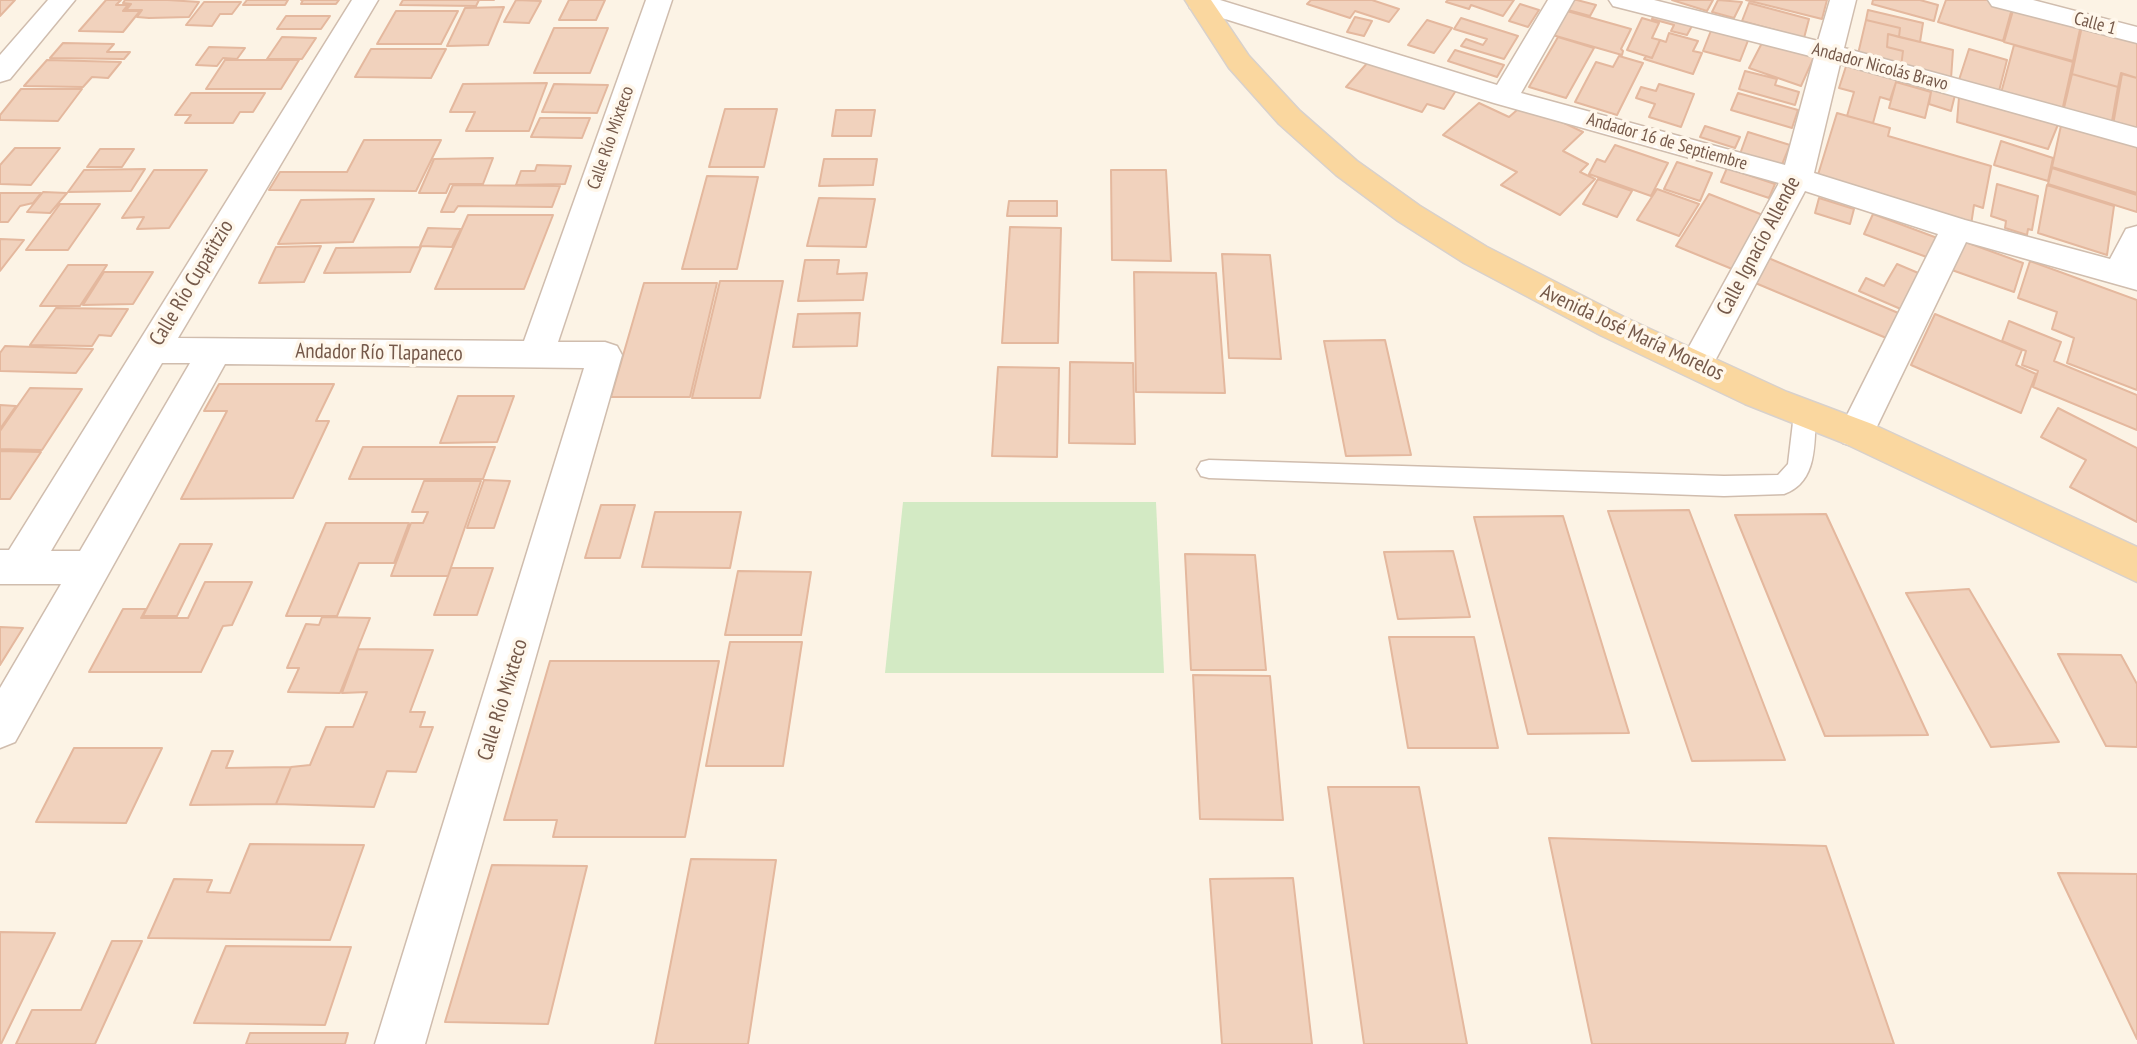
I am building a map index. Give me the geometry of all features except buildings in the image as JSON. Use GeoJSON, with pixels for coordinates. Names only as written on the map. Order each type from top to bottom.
{"type":"FeatureCollection","features":[{"type":"Feature","properties":{"kind":"main road","name":"Avenida José María Morelos"},"geometry":{"type":"LineString","coordinates":[[1198,1],[1230,53],[1270,100],[1326,152],[1387,198],[1470,251],[1546,294],[1696,365],[1805,414],[1856,433],[2137,565]]}},
{"type":"Feature","properties":{"kind":"street"},"geometry":{"type":"LineString","coordinates":[[0,73],[62,0]]}},
{"type":"Feature","properties":{"kind":"street","name":"Calle Río Cupatitzio"},"geometry":{"type":"LineString","coordinates":[[10,567],[152,350],[365,0]]}},
{"type":"Feature","properties":{"kind":"street","name":"Calle Río Mixteco"},"geometry":{"type":"LineString","coordinates":[[536,355],[659,0]]}},
{"type":"Feature","properties":{"kind":"street"},"geometry":{"type":"LineString","coordinates":[[1504,97],[1561,0]]}},
{"type":"Feature","properties":{"kind":"street","name":"Andador Nicolás Bravo"},"geometry":{"type":"LineString","coordinates":[[1624,0],[1831,53],[2137,138]]}},
{"type":"Feature","properties":{"kind":"street","name":"Calle Ignacio Allende"},"geometry":{"type":"LineString","coordinates":[[1696,365],[1797,178],[1843,0]]}},
{"type":"Feature","properties":{"kind":"street","name":"Calle 1"},"geometry":{"type":"LineString","coordinates":[[2001,0],[2050,7],[2137,35]]}},
{"type":"Feature","properties":{"kind":"street","name":"Andador 16 de Septiembre"},"geometry":{"type":"LineString","coordinates":[[1198,1],[1504,97],[1797,178],[1957,229],[2128,276]]}},
{"type":"Feature","properties":{"kind":"street"},"geometry":{"type":"LineString","coordinates":[[1856,433],[1957,229]]}},
{"type":"Feature","properties":{"kind":"street"},"geometry":{"type":"LineString","coordinates":[[2128,276],[2137,237]]}},
{"type":"Feature","properties":{"kind":"street","name":"Andador Río Tlapaneco"},"geometry":{"type":"LineString","coordinates":[[152,350],[605,355]]}},
{"type":"Feature","properties":{"kind":"street"},"geometry":{"type":"LineString","coordinates":[[0,728],[215,351]]}},
{"type":"Feature","properties":{"kind":"street","name":"Calle Río Mixteco"},"geometry":{"type":"LineString","coordinates":[[400,1044],[605,355]]}},
{"type":"Feature","properties":{"kind":"street"},"geometry":{"type":"LineString","coordinates":[[10,567],[92,568]]}},
{"type":"Feature","properties":{"kind":"lane"},"geometry":{"type":"LineString","coordinates":[[1209,469],[1724,486],[1784,484],[1800,467],[1805,414]]}},
{"type":"Feature","properties":{"kind":"green space"},"geometry":{"type":"Polygon","coordinates":[[[903,502],[1156,502],[1164,673],[885,673],[903,502]]]}}]}
